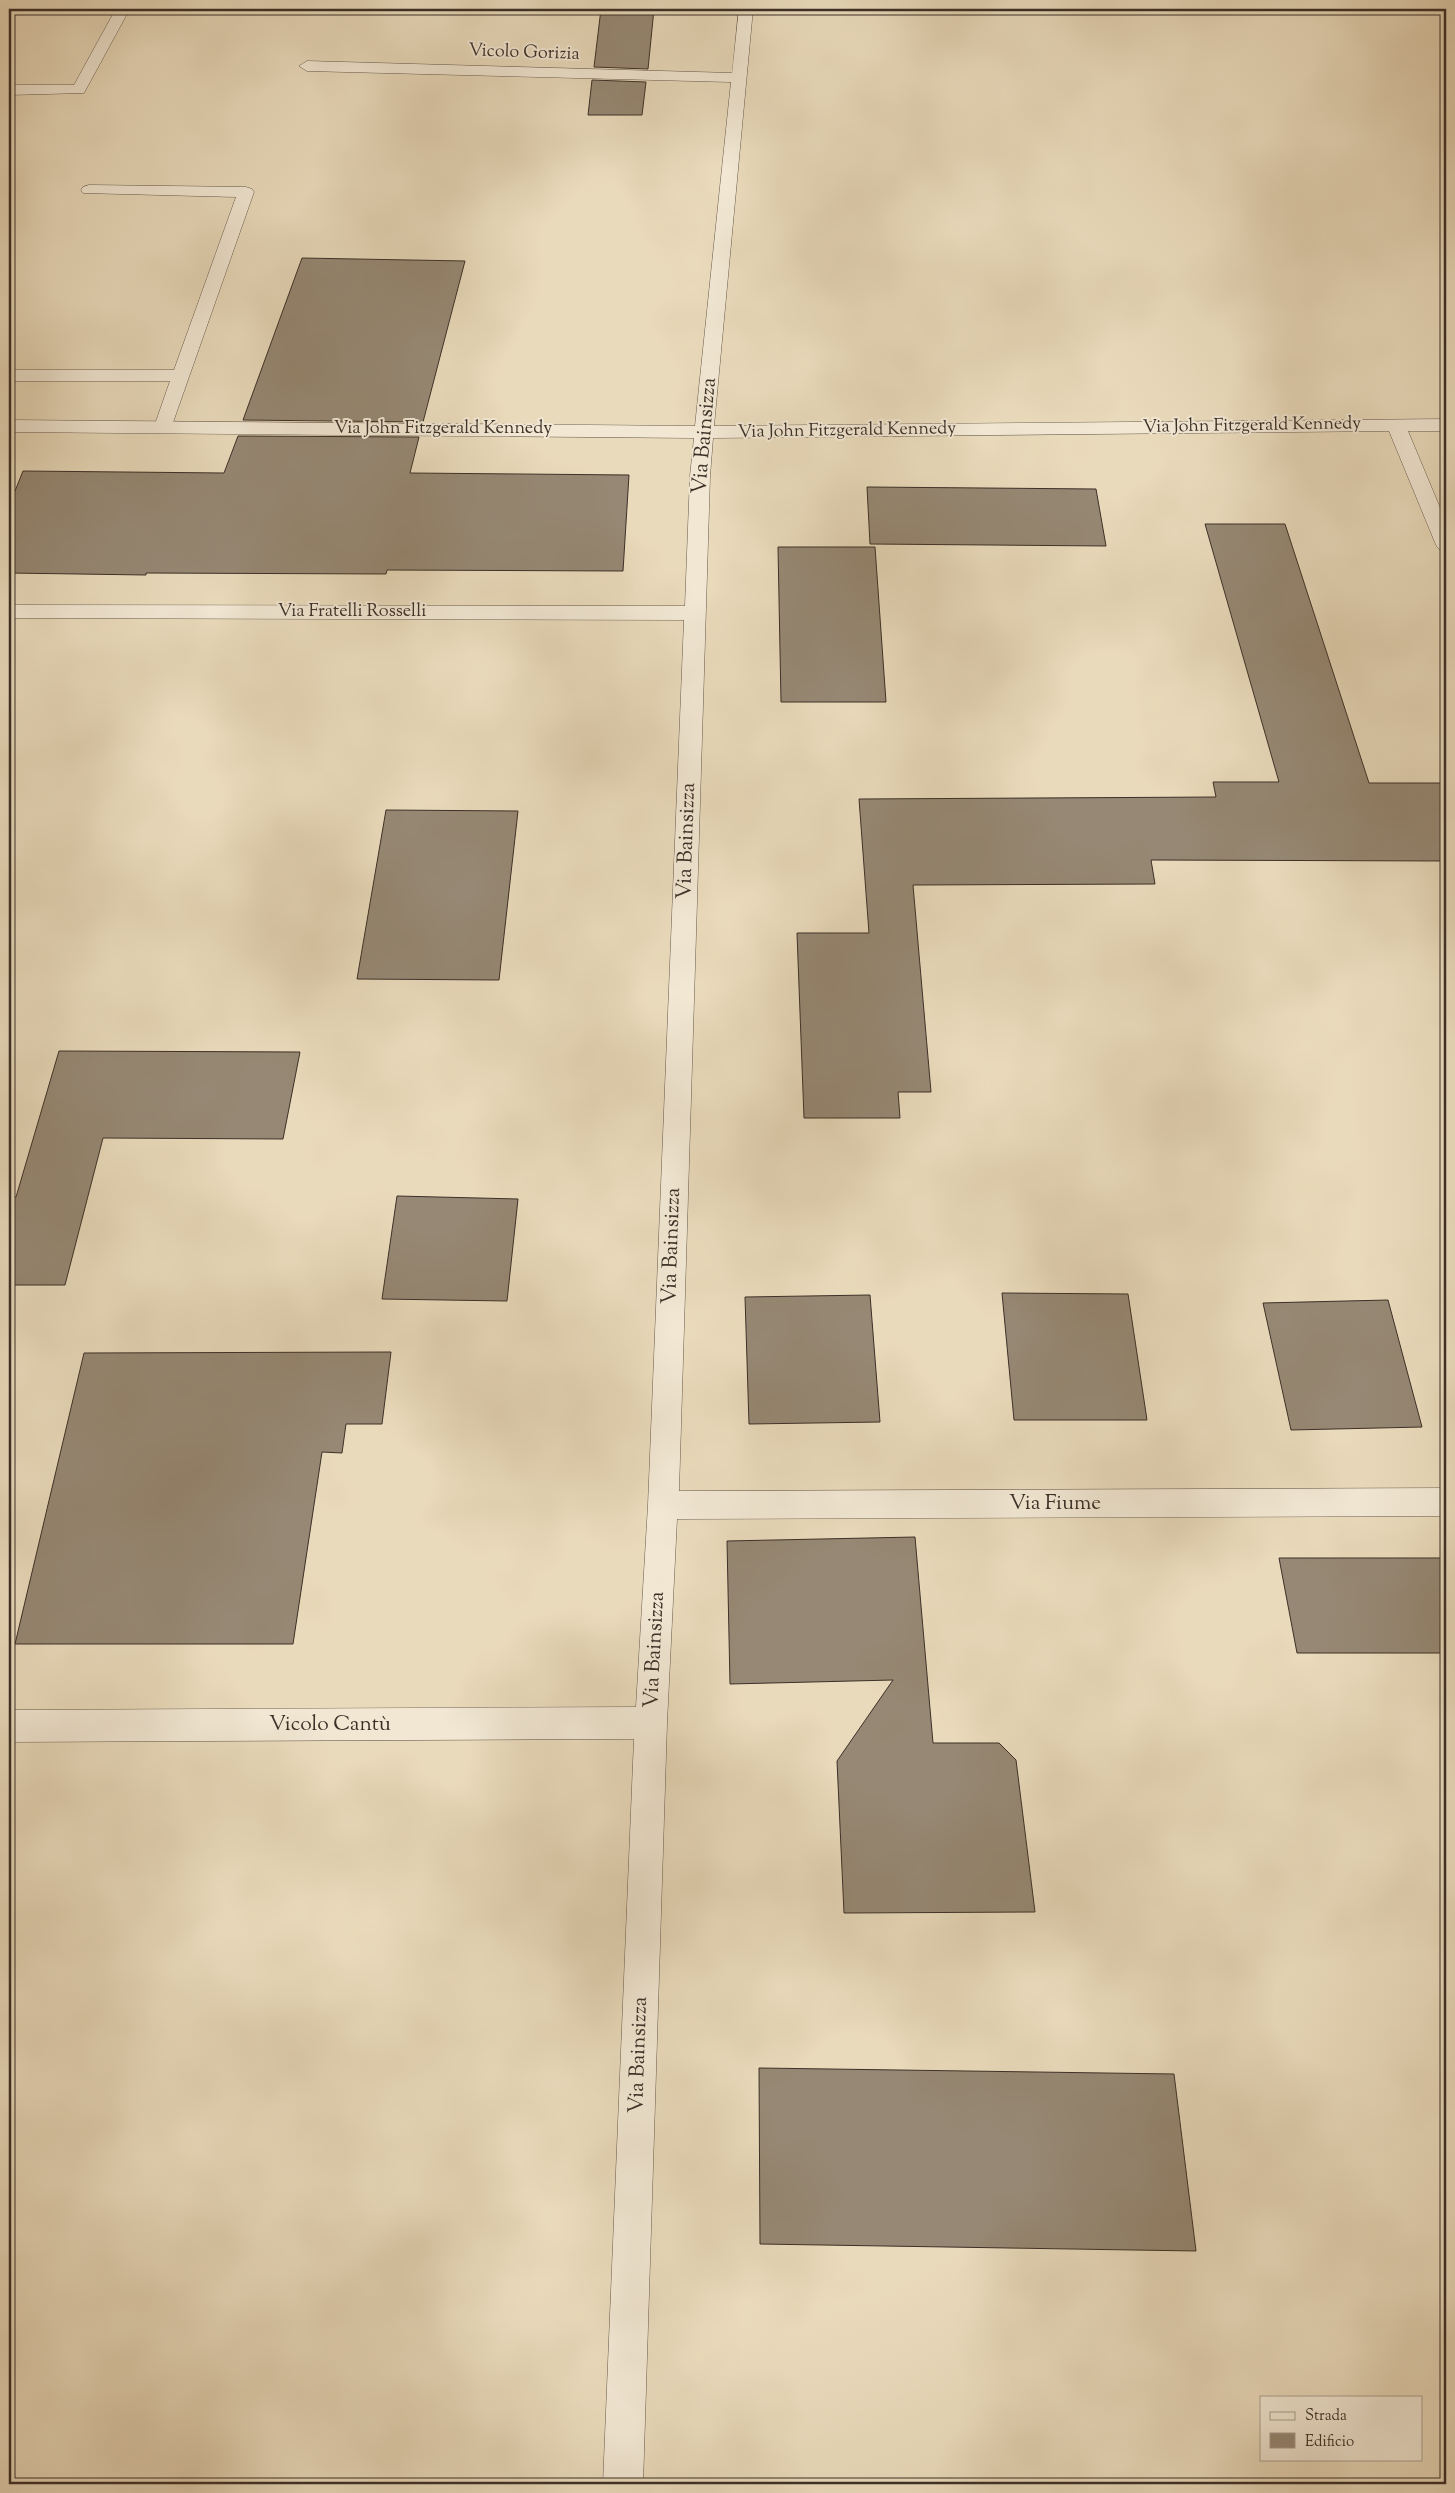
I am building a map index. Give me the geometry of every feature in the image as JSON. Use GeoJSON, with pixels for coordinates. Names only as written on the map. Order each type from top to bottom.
{"type":"FeatureCollection","features":[{"type":"Feature","properties":{"kind":"street","name":"Via Bainsizza"},"geometry":{"type":"LineString","coordinates":[[623,2484],[651,1723],[663,1505],[700,476],[746,9]]}},
{"type":"Feature","properties":{"kind":"street"},"geometry":{"type":"LineString","coordinates":[[9,90],[79,90],[120,14]]}},
{"type":"Feature","properties":{"kind":"street","name":"Vicolo Gorizia"},"geometry":{"type":"LineString","coordinates":[[307,66],[740,78]]}},
{"type":"Feature","properties":{"kind":"street"},"geometry":{"type":"LineString","coordinates":[[89,190],[246,192],[163,427]]}},
{"type":"Feature","properties":{"kind":"street"},"geometry":{"type":"LineString","coordinates":[[9,376],[181,375]]}},
{"type":"Feature","properties":{"kind":"street"},"geometry":{"type":"LineString","coordinates":[[1396,425],[1446,545]]}},
{"type":"Feature","properties":{"kind":"street","name":"Via John Fitzgerald Kennedy"},"geometry":{"type":"LineString","coordinates":[[9,426],[705,432],[1446,425]]}},
{"type":"Feature","properties":{"kind":"street","name":"Via Fratelli Rosselli"},"geometry":{"type":"LineString","coordinates":[[9,611],[695,613]]}},
{"type":"Feature","properties":{"kind":"street","name":"Via Fiume"},"geometry":{"type":"LineString","coordinates":[[663,1505],[1446,1502]]}},
{"type":"Feature","properties":{"kind":"street","name":"Vicolo Cantù"},"geometry":{"type":"LineString","coordinates":[[9,1726],[651,1723]]}},
{"type":"Feature","properties":{"kind":"building"},"geometry":{"type":"Polygon","coordinates":[[[601,9],[654,9],[648,69],[594,67],[601,9]]]}},
{"type":"Feature","properties":{"kind":"building"},"geometry":{"type":"Polygon","coordinates":[[[592,80],[646,82],[642,115],[588,115],[592,80]]]}},
{"type":"Feature","properties":{"kind":"building"},"geometry":{"type":"Polygon","coordinates":[[[302,258],[465,261],[423,422],[243,420],[302,258]]]}},
{"type":"Feature","properties":{"kind":"building"},"geometry":{"type":"Polygon","coordinates":[[[238,436],[419,437],[410,473],[629,475],[623,571],[387,570],[386,574],[146,573],[146,575],[9,573],[9,506],[23,471],[224,473],[238,436]]]}},
{"type":"Feature","properties":{"kind":"building"},"geometry":{"type":"Polygon","coordinates":[[[867,487],[1096,489],[1106,546],[870,544],[867,487]]]}},
{"type":"Feature","properties":{"kind":"building"},"geometry":{"type":"Polygon","coordinates":[[[1205,524],[1285,524],[1369,783],[1446,783],[1446,861],[1151,860],[1155,884],[913,885],[931,1092],[898,1092],[900,1118],[804,1118],[797,933],[869,933],[859,799],[1216,797],[1213,782],[1279,782],[1205,524]]]}},
{"type":"Feature","properties":{"kind":"building"},"geometry":{"type":"Polygon","coordinates":[[[778,547],[875,547],[886,702],[781,702],[778,547]]]}},
{"type":"Feature","properties":{"kind":"building"},"geometry":{"type":"Polygon","coordinates":[[[386,810],[518,811],[499,980],[357,979],[386,810]]]}},
{"type":"Feature","properties":{"kind":"building"},"geometry":{"type":"Polygon","coordinates":[[[59,1051],[300,1052],[283,1139],[103,1138],[65,1285],[9,1285],[9,1197],[16,1197],[59,1051]]]}},
{"type":"Feature","properties":{"kind":"building"},"geometry":{"type":"Polygon","coordinates":[[[397,1196],[518,1199],[507,1301],[382,1299],[397,1196]]]}},
{"type":"Feature","properties":{"kind":"building"},"geometry":{"type":"Polygon","coordinates":[[[1002,1293],[1128,1294],[1147,1420],[1014,1420],[1002,1293]]]}},
{"type":"Feature","properties":{"kind":"building"},"geometry":{"type":"Polygon","coordinates":[[[870,1295],[880,1422],[749,1424],[745,1297],[870,1295]]]}},
{"type":"Feature","properties":{"kind":"building"},"geometry":{"type":"Polygon","coordinates":[[[1388,1300],[1422,1427],[1291,1430],[1263,1303],[1388,1300]]]}},
{"type":"Feature","properties":{"kind":"building"},"geometry":{"type":"Polygon","coordinates":[[[391,1352],[382,1424],[346,1424],[342,1453],[322,1452],[293,1644],[15,1644],[84,1353],[391,1352]]]}},
{"type":"Feature","properties":{"kind":"building"},"geometry":{"type":"Polygon","coordinates":[[[915,1537],[933,1743],[999,1743],[1016,1760],[1035,1912],[844,1913],[837,1761],[893,1680],[730,1684],[727,1541],[915,1537]]]}},
{"type":"Feature","properties":{"kind":"building"},"geometry":{"type":"Polygon","coordinates":[[[1279,1558],[1446,1558],[1446,1653],[1297,1653],[1279,1558]]]}},
{"type":"Feature","properties":{"kind":"building"},"geometry":{"type":"Polygon","coordinates":[[[759,2068],[1174,2074],[1196,2251],[760,2244],[759,2068]]]}}]}
